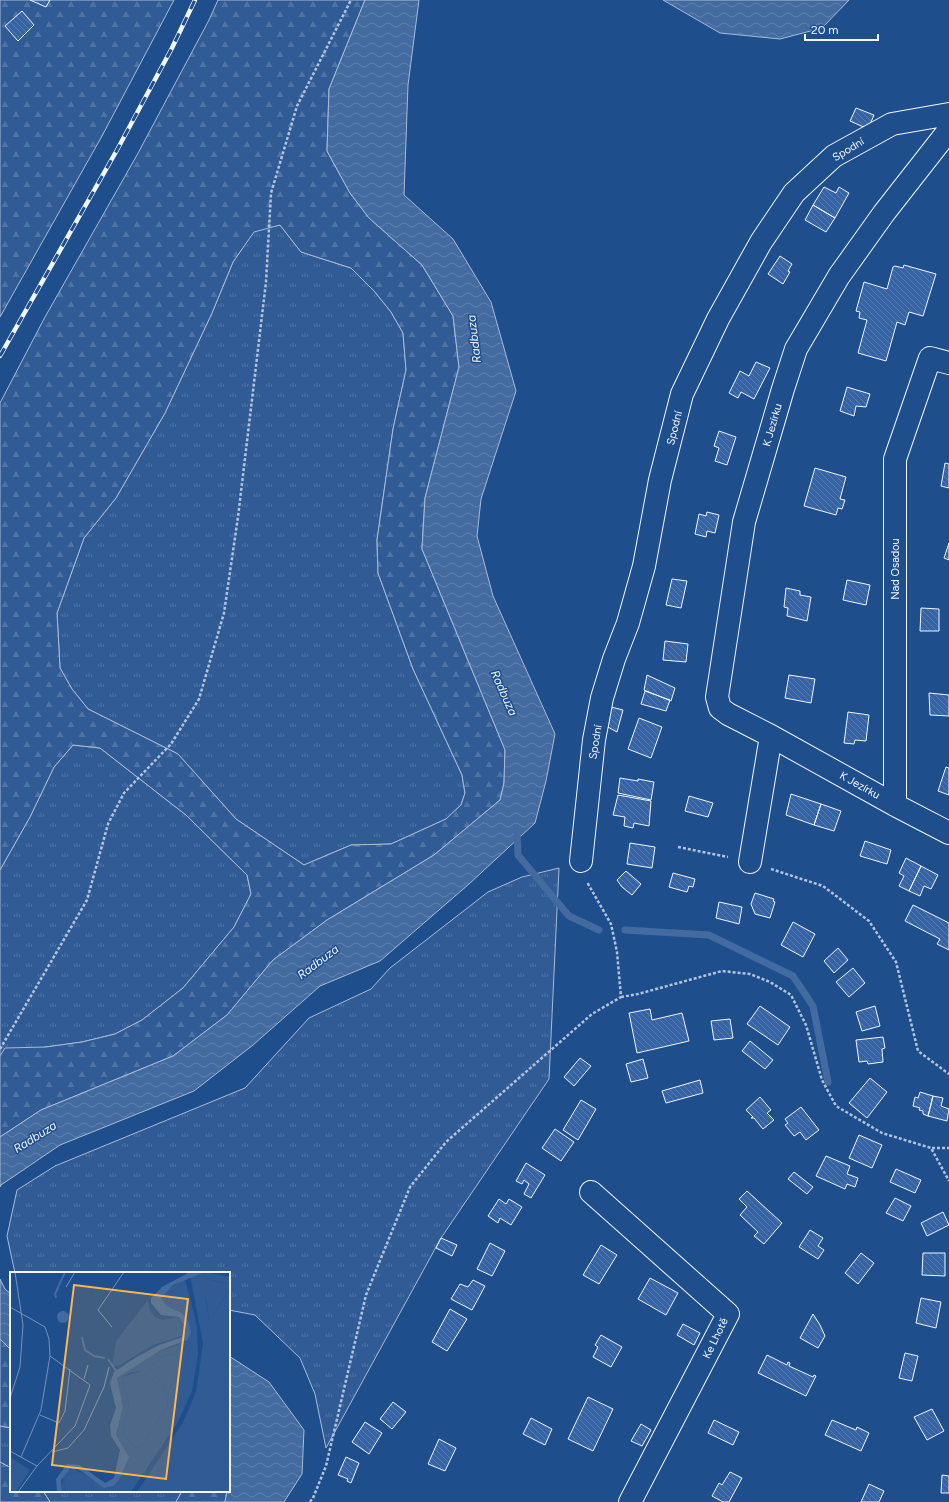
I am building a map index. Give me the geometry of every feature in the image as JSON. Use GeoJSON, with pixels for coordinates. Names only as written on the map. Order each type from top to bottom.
{"type":"FeatureCollection","features":[{"type":"Feature","properties":{"kind":"street","name":"Spodní"},"geometry":{"type":"LineString","coordinates":[[581,861],[594,740],[602,698],[614,658],[628,624],[644,566],[660,480],[682,394],[718,319],[761,242],[794,193],[834,156],[892,124],[949,114]]}},
{"type":"Feature","properties":{"kind":"street","name":"K Jezírku"},"geometry":{"type":"LineString","coordinates":[[949,130],[884,213],[839,276],[796,349],[744,522],[717,697],[720,708],[728,714],[949,833]]}},
{"type":"Feature","properties":{"kind":"street","name":"Nad Osadou"},"geometry":{"type":"LineString","coordinates":[[895,805],[895,459],[930,358],[949,363]]}},
{"type":"Feature","properties":{"kind":"street"},"geometry":{"type":"LineString","coordinates":[[750,862],[771,736]]}},
{"type":"Feature","properties":{"kind":"street","name":"Ke Lhotě"},"geometry":{"type":"LineString","coordinates":[[591,1192],[728,1314],[630,1502]]}},
{"type":"Feature","properties":{"kind":"path"},"geometry":{"type":"LineString","coordinates":[[0,1049],[87,900],[108,824],[124,793],[172,744],[199,699],[224,613],[239,509],[266,282],[271,193],[297,106],[351,0]]}},
{"type":"Feature","properties":{"kind":"path"},"geometry":{"type":"LineString","coordinates":[[678,847],[750,862],[823,886],[869,921],[896,962],[918,1051],[949,1074]]}},
{"type":"Feature","properties":{"kind":"path"},"geometry":{"type":"LineString","coordinates":[[581,861],[583,877],[611,924],[617,952],[621,997]]}},
{"type":"Feature","properties":{"kind":"path"},"geometry":{"type":"LineString","coordinates":[[310,1502],[326,1466],[366,1295],[410,1187],[446,1142],[592,1014],[621,997],[722,971],[750,974],[770,982],[791,995],[806,1025],[822,1080],[836,1106],[882,1133],[931,1148],[949,1148]]}},
{"type":"Feature","properties":{"kind":"path"},"geometry":{"type":"LineString","coordinates":[[931,1148],[949,1181]]}},
{"type":"Feature","properties":{"kind":"green space"},"geometry":{"type":"Polygon","coordinates":[[[0,0],[174,0],[102,136],[0,317],[0,0]]]}},
{"type":"Feature","properties":{"kind":"green space"},"geometry":{"type":"Polygon","coordinates":[[[218,0],[365,0],[329,89],[327,151],[350,193],[369,218],[422,265],[453,316],[459,367],[425,498],[422,549],[505,750],[504,783],[500,800],[434,855],[327,920],[273,960],[227,1015],[173,1056],[41,1110],[0,1137],[0,1056],[5,1048],[46,1047],[82,1042],[115,1034],[142,1020],[183,988],[234,927],[251,894],[247,875],[186,815],[100,748],[73,745],[54,767],[30,817],[0,870],[0,403],[45,317],[137,155],[209,20],[218,0]],[[280,225],[254,232],[233,262],[212,313],[165,413],[116,498],[84,538],[57,613],[60,668],[72,689],[88,709],[178,754],[236,819],[304,865],[351,845],[391,844],[446,819],[461,805],[465,793],[462,775],[413,669],[378,573],[377,540],[393,429],[406,370],[403,333],[391,312],[375,292],[351,268],[301,252],[280,225]]]}},
{"type":"Feature","properties":{"kind":"green space"},"geometry":{"type":"Polygon","coordinates":[[[280,225],[301,252],[351,268],[375,292],[391,312],[403,333],[406,370],[393,429],[377,540],[378,573],[413,669],[462,775],[465,793],[461,805],[446,819],[391,844],[351,845],[304,865],[236,819],[178,754],[88,709],[72,689],[60,668],[57,613],[84,538],[116,498],[165,413],[212,313],[233,262],[254,231],[280,225]]]}},
{"type":"Feature","properties":{"kind":"green space"},"geometry":{"type":"Polygon","coordinates":[[[73,745],[100,748],[186,815],[247,875],[251,894],[234,927],[183,988],[142,1020],[115,1034],[82,1042],[0,1056],[0,870],[30,817],[54,767],[73,745]]]}},
{"type":"Feature","properties":{"kind":"green space"},"geometry":{"type":"Polygon","coordinates":[[[559,868],[549,1079],[441,1238],[326,1448],[315,1394],[300,1358],[255,1315],[230,1310],[230,1272],[15,1272],[7,1236],[17,1190],[55,1166],[245,1088],[309,1018],[371,989],[390,968],[488,892],[522,877],[559,868]]]}},
{"type":"Feature","properties":{"kind":"green space"},"geometry":{"type":"Polygon","coordinates":[[[0,1339],[10,1349],[10,1428],[0,1426],[0,1339]]]}},
{"type":"Feature","properties":{"kind":"green space"},"geometry":{"type":"Polygon","coordinates":[[[0,1426],[10,1428],[10,1467],[0,1462],[0,1426]]]}},
{"type":"Feature","properties":{"kind":"green space"},"geometry":{"type":"Polygon","coordinates":[[[0,1462],[10,1467],[10,1492],[44,1492],[50,1502],[0,1502],[0,1462]]]}},
{"type":"Feature","properties":{"kind":"green space"},"geometry":{"type":"Polygon","coordinates":[[[44,1492],[181,1492],[176,1502],[50,1502],[44,1492]]]}},
{"type":"Feature","properties":{"kind":"green space"},"geometry":{"type":"Polygon","coordinates":[[[181,1492],[227,1492],[225,1502],[176,1502],[181,1492]]]}},
{"type":"Feature","properties":{"kind":"water","name":"Radbuza"},"geometry":{"type":"Polygon","coordinates":[[[365,0],[419,0],[408,85],[404,195],[453,239],[491,302],[516,391],[481,499],[477,536],[493,596],[555,734],[546,781],[535,823],[469,884],[380,961],[320,986],[253,1045],[194,1091],[60,1145],[0,1187],[0,1137],[41,1110],[173,1056],[227,1015],[273,960],[327,920],[434,855],[500,800],[504,783],[505,750],[422,549],[425,498],[459,367],[453,316],[422,265],[369,218],[350,193],[327,151],[329,89],[365,0]]]}},
{"type":"Feature","properties":{"kind":"water"},"geometry":{"type":"Polygon","coordinates":[[[663,0],[849,0],[822,28],[780,39],[720,33],[663,0]]]}},
{"type":"Feature","properties":{"kind":"water"},"geometry":{"type":"Polygon","coordinates":[[[0,1279],[5,1289],[10,1293],[10,1349],[0,1339],[0,1279]]]}},
{"type":"Feature","properties":{"kind":"water"},"geometry":{"type":"Polygon","coordinates":[[[230,1357],[269,1382],[304,1430],[302,1474],[284,1502],[225,1502],[227,1492],[230,1492],[230,1357]]]}},
{"type":"Feature","properties":{"kind":"building"},"geometry":{"type":"Polygon","coordinates":[[[30,0],[50,0],[46,7],[30,0]]]}},
{"type":"Feature","properties":{"kind":"building"},"geometry":{"type":"Polygon","coordinates":[[[22,11],[34,25],[18,41],[5,26],[22,11]]]}},
{"type":"Feature","properties":{"kind":"building"},"geometry":{"type":"Polygon","coordinates":[[[856,108],[874,115],[868,129],[850,121],[856,108]]]}},
{"type":"Feature","properties":{"kind":"building"},"geometry":{"type":"Polygon","coordinates":[[[824,187],[836,193],[839,187],[849,193],[835,218],[813,205],[824,187]]]}},
{"type":"Feature","properties":{"kind":"building"},"geometry":{"type":"Polygon","coordinates":[[[813,205],[835,218],[826,232],[805,220],[813,205]]]}},
{"type":"Feature","properties":{"kind":"building"},"geometry":{"type":"Polygon","coordinates":[[[780,256],[792,264],[788,271],[790,272],[783,284],[768,274],[780,256]]]}},
{"type":"Feature","properties":{"kind":"building"},"geometry":{"type":"Polygon","coordinates":[[[904,265],[936,274],[923,316],[909,312],[905,325],[897,322],[886,361],[858,353],[867,320],[859,318],[860,312],[856,311],[864,282],[887,289],[893,267],[903,268],[904,265]]]}},
{"type":"Feature","properties":{"kind":"building"},"geometry":{"type":"Polygon","coordinates":[[[756,362],[770,368],[754,399],[741,392],[738,398],[729,393],[740,371],[749,376],[756,362]]]}},
{"type":"Feature","properties":{"kind":"building"},"geometry":{"type":"Polygon","coordinates":[[[847,387],[870,394],[866,407],[856,406],[854,416],[840,411],[847,387]]]}},
{"type":"Feature","properties":{"kind":"building"},"geometry":{"type":"Polygon","coordinates":[[[719,431],[736,437],[727,465],[715,461],[719,448],[714,446],[719,431]]]}},
{"type":"Feature","properties":{"kind":"building"},"geometry":{"type":"Polygon","coordinates":[[[945,463],[949,464],[949,488],[941,486],[945,463]]]}},
{"type":"Feature","properties":{"kind":"building"},"geometry":{"type":"Polygon","coordinates":[[[815,468],[846,477],[840,499],[845,500],[842,509],[838,508],[836,515],[804,506],[815,468]]]}},
{"type":"Feature","properties":{"kind":"building"},"geometry":{"type":"Polygon","coordinates":[[[707,512],[719,515],[715,533],[707,531],[706,537],[695,534],[699,514],[706,516],[707,512]]]}},
{"type":"Feature","properties":{"kind":"building"},"geometry":{"type":"Polygon","coordinates":[[[949,543],[949,560],[944,558],[949,543]]]}},
{"type":"Feature","properties":{"kind":"building"},"geometry":{"type":"Polygon","coordinates":[[[672,579],[687,581],[681,608],[666,605],[672,579]]]}},
{"type":"Feature","properties":{"kind":"building"},"geometry":{"type":"Polygon","coordinates":[[[847,580],[870,585],[866,605],[843,600],[847,580]]]}},
{"type":"Feature","properties":{"kind":"building"},"geometry":{"type":"Polygon","coordinates":[[[786,588],[800,591],[800,595],[811,597],[807,621],[787,616],[788,608],[784,607],[786,588]]]}},
{"type":"Feature","properties":{"kind":"building"},"geometry":{"type":"Polygon","coordinates":[[[921,608],[939,609],[939,631],[920,631],[921,608]]]}},
{"type":"Feature","properties":{"kind":"building"},"geometry":{"type":"Polygon","coordinates":[[[665,641],[688,644],[686,662],[663,660],[665,641]]]}},
{"type":"Feature","properties":{"kind":"building"},"geometry":{"type":"Polygon","coordinates":[[[647,675],[675,688],[671,701],[644,690],[647,675]]]}},
{"type":"Feature","properties":{"kind":"building"},"geometry":{"type":"Polygon","coordinates":[[[789,675],[815,679],[811,703],[785,698],[789,675]]]}},
{"type":"Feature","properties":{"kind":"building"},"geometry":{"type":"Polygon","coordinates":[[[645,691],[670,700],[666,711],[641,704],[645,691]]]}},
{"type":"Feature","properties":{"kind":"building"},"geometry":{"type":"Polygon","coordinates":[[[929,693],[949,695],[949,716],[930,715],[929,693]]]}},
{"type":"Feature","properties":{"kind":"building"},"geometry":{"type":"Polygon","coordinates":[[[611,707],[623,710],[617,732],[606,726],[611,707]]]}},
{"type":"Feature","properties":{"kind":"building"},"geometry":{"type":"Polygon","coordinates":[[[848,712],[869,715],[866,741],[855,740],[854,744],[844,743],[848,712]]]}},
{"type":"Feature","properties":{"kind":"building"},"geometry":{"type":"Polygon","coordinates":[[[639,718],[662,727],[651,758],[628,749],[639,718]]]}},
{"type":"Feature","properties":{"kind":"building"},"geometry":{"type":"Polygon","coordinates":[[[946,767],[949,768],[949,795],[938,791],[946,767]]]}},
{"type":"Feature","properties":{"kind":"building"},"geometry":{"type":"Polygon","coordinates":[[[620,778],[654,782],[651,800],[618,793],[620,778]]]}},
{"type":"Feature","properties":{"kind":"building"},"geometry":{"type":"Polygon","coordinates":[[[791,794],[821,804],[814,825],[786,815],[791,794]]]}},
{"type":"Feature","properties":{"kind":"building"},"geometry":{"type":"Polygon","coordinates":[[[618,795],[651,801],[649,826],[634,823],[633,828],[624,826],[625,817],[613,815],[618,795]]]}},
{"type":"Feature","properties":{"kind":"building"},"geometry":{"type":"Polygon","coordinates":[[[689,796],[713,803],[708,817],[685,811],[689,796]]]}},
{"type":"Feature","properties":{"kind":"building"},"geometry":{"type":"Polygon","coordinates":[[[821,804],[841,811],[834,831],[814,825],[821,804]]]}},
{"type":"Feature","properties":{"kind":"building"},"geometry":{"type":"Polygon","coordinates":[[[865,841],[891,850],[887,864],[860,856],[865,841]]]}},
{"type":"Feature","properties":{"kind":"building"},"geometry":{"type":"Polygon","coordinates":[[[630,843],[655,847],[652,868],[627,864],[630,843]]]}},
{"type":"Feature","properties":{"kind":"building"},"geometry":{"type":"Polygon","coordinates":[[[906,858],[921,866],[909,891],[899,886],[904,876],[899,873],[906,858]]]}},
{"type":"Feature","properties":{"kind":"building"},"geometry":{"type":"Polygon","coordinates":[[[921,866],[938,875],[931,889],[924,886],[920,896],[909,891],[921,866]]]}},
{"type":"Feature","properties":{"kind":"building"},"geometry":{"type":"Polygon","coordinates":[[[626,871],[641,884],[632,895],[622,887],[617,880],[626,871]]]}},
{"type":"Feature","properties":{"kind":"building"},"geometry":{"type":"Polygon","coordinates":[[[673,873],[695,879],[693,887],[689,886],[687,892],[669,887],[673,873]]]}},
{"type":"Feature","properties":{"kind":"building"},"geometry":{"type":"Polygon","coordinates":[[[755,893],[774,899],[773,901],[775,902],[770,918],[755,914],[751,904],[755,893]]]}},
{"type":"Feature","properties":{"kind":"building"},"geometry":{"type":"Polygon","coordinates":[[[719,902],[742,907],[739,924],[716,918],[719,902]]]}},
{"type":"Feature","properties":{"kind":"building"},"geometry":{"type":"Polygon","coordinates":[[[913,905],[949,923],[949,950],[937,944],[940,939],[905,921],[913,905]]]}},
{"type":"Feature","properties":{"kind":"building"},"geometry":{"type":"Polygon","coordinates":[[[793,922],[815,934],[803,957],[781,945],[793,922]]]}},
{"type":"Feature","properties":{"kind":"building"},"geometry":{"type":"Polygon","coordinates":[[[838,948],[848,960],[834,973],[824,961],[838,948]]]}},
{"type":"Feature","properties":{"kind":"building"},"geometry":{"type":"Polygon","coordinates":[[[853,968],[865,983],[849,997],[836,982],[853,968]]]}},
{"type":"Feature","properties":{"kind":"building"},"geometry":{"type":"Polygon","coordinates":[[[760,1006],[790,1027],[778,1045],[747,1024],[760,1006]]]}},
{"type":"Feature","properties":{"kind":"building"},"geometry":{"type":"Polygon","coordinates":[[[875,1006],[880,1026],[862,1031],[856,1012],[875,1006]]]}},
{"type":"Feature","properties":{"kind":"building"},"geometry":{"type":"Polygon","coordinates":[[[650,1009],[652,1020],[682,1013],[689,1041],[637,1053],[629,1013],[650,1009]]]}},
{"type":"Feature","properties":{"kind":"building"},"geometry":{"type":"Polygon","coordinates":[[[730,1019],[733,1038],[714,1040],[711,1021],[730,1019]]]}},
{"type":"Feature","properties":{"kind":"building"},"geometry":{"type":"Polygon","coordinates":[[[883,1037],[885,1048],[882,1049],[883,1062],[868,1064],[867,1061],[859,1062],[856,1040],[883,1037]]]}},
{"type":"Feature","properties":{"kind":"building"},"geometry":{"type":"Polygon","coordinates":[[[750,1041],[773,1060],[765,1069],[742,1051],[750,1041]]]}},
{"type":"Feature","properties":{"kind":"building"},"geometry":{"type":"Polygon","coordinates":[[[580,1058],[591,1066],[574,1086],[564,1077],[580,1058]]]}},
{"type":"Feature","properties":{"kind":"building"},"geometry":{"type":"Polygon","coordinates":[[[643,1059],[648,1078],[631,1082],[626,1064],[643,1059]]]}},
{"type":"Feature","properties":{"kind":"building"},"geometry":{"type":"Polygon","coordinates":[[[870,1078],[887,1092],[867,1118],[849,1103],[870,1078]]]}},
{"type":"Feature","properties":{"kind":"building"},"geometry":{"type":"Polygon","coordinates":[[[700,1080],[703,1093],[666,1103],[662,1091],[700,1080]]]}},
{"type":"Feature","properties":{"kind":"building"},"geometry":{"type":"Polygon","coordinates":[[[920,1092],[933,1096],[928,1116],[923,1114],[923,1111],[919,1110],[920,1108],[913,1106],[915,1097],[918,1098],[920,1092]]]}},
{"type":"Feature","properties":{"kind":"building"},"geometry":{"type":"Polygon","coordinates":[[[933,1096],[943,1098],[941,1106],[949,1109],[947,1121],[928,1116],[933,1096]]]}},
{"type":"Feature","properties":{"kind":"building"},"geometry":{"type":"Polygon","coordinates":[[[760,1097],[771,1110],[767,1113],[774,1120],[763,1129],[754,1118],[751,1118],[753,1117],[746,1110],[760,1097]]]}},
{"type":"Feature","properties":{"kind":"building"},"geometry":{"type":"Polygon","coordinates":[[[581,1100],[596,1109],[578,1140],[563,1130],[581,1100]]]}},
{"type":"Feature","properties":{"kind":"building"},"geometry":{"type":"Polygon","coordinates":[[[801,1107],[819,1130],[806,1140],[800,1132],[794,1136],[785,1125],[788,1123],[785,1119],[801,1107]]]}},
{"type":"Feature","properties":{"kind":"building"},"geometry":{"type":"Polygon","coordinates":[[[555,1129],[574,1142],[561,1161],[542,1148],[555,1129]]]}},
{"type":"Feature","properties":{"kind":"building"},"geometry":{"type":"Polygon","coordinates":[[[859,1135],[882,1145],[872,1168],[849,1158],[859,1135]]]}},
{"type":"Feature","properties":{"kind":"building"},"geometry":{"type":"Polygon","coordinates":[[[826,1156],[850,1166],[847,1174],[858,1178],[855,1187],[847,1184],[845,1189],[816,1176],[826,1156]]]}},
{"type":"Feature","properties":{"kind":"building"},"geometry":{"type":"Polygon","coordinates":[[[526,1163],[545,1175],[531,1198],[524,1194],[529,1184],[524,1180],[522,1184],[516,1181],[526,1163]]]}},
{"type":"Feature","properties":{"kind":"building"},"geometry":{"type":"Polygon","coordinates":[[[896,1169],[921,1180],[915,1193],[890,1182],[896,1169]]]}},
{"type":"Feature","properties":{"kind":"building"},"geometry":{"type":"Polygon","coordinates":[[[794,1172],[813,1187],[807,1194],[788,1179],[794,1172]]]}},
{"type":"Feature","properties":{"kind":"building"},"geometry":{"type":"Polygon","coordinates":[[[747,1191],[782,1223],[764,1244],[754,1236],[758,1232],[740,1215],[747,1207],[739,1199],[747,1191]]]}},
{"type":"Feature","properties":{"kind":"building"},"geometry":{"type":"Polygon","coordinates":[[[895,1198],[911,1206],[903,1221],[886,1213],[895,1198]]]}},
{"type":"Feature","properties":{"kind":"building"},"geometry":{"type":"Polygon","coordinates":[[[499,1199],[506,1204],[509,1199],[522,1207],[511,1225],[500,1218],[498,1223],[488,1216],[499,1199]]]}},
{"type":"Feature","properties":{"kind":"building"},"geometry":{"type":"Polygon","coordinates":[[[943,1212],[949,1225],[927,1236],[921,1223],[943,1212]]]}},
{"type":"Feature","properties":{"kind":"building"},"geometry":{"type":"Polygon","coordinates":[[[810,1230],[823,1238],[818,1246],[824,1250],[818,1259],[799,1247],[810,1230]]]}},
{"type":"Feature","properties":{"kind":"building"},"geometry":{"type":"Polygon","coordinates":[[[441,1238],[457,1245],[452,1256],[436,1248],[441,1238]]]}},
{"type":"Feature","properties":{"kind":"building"},"geometry":{"type":"Polygon","coordinates":[[[490,1243],[505,1251],[492,1276],[477,1269],[490,1243]]]}},
{"type":"Feature","properties":{"kind":"building"},"geometry":{"type":"Polygon","coordinates":[[[601,1245],[617,1255],[599,1284],[583,1275],[601,1245]]]}},
{"type":"Feature","properties":{"kind":"building"},"geometry":{"type":"Polygon","coordinates":[[[861,1253],[874,1263],[858,1284],[845,1273],[861,1253]]]}},
{"type":"Feature","properties":{"kind":"building"},"geometry":{"type":"Polygon","coordinates":[[[923,1253],[945,1253],[945,1276],[922,1275],[923,1253]]]}},
{"type":"Feature","properties":{"kind":"building"},"geometry":{"type":"Polygon","coordinates":[[[650,1278],[678,1293],[666,1315],[638,1299],[650,1278]]]}},
{"type":"Feature","properties":{"kind":"building"},"geometry":{"type":"Polygon","coordinates":[[[473,1280],[485,1286],[472,1310],[451,1299],[460,1284],[468,1287],[473,1280]]]}},
{"type":"Feature","properties":{"kind":"building"},"geometry":{"type":"Polygon","coordinates":[[[921,1298],[941,1302],[936,1328],[916,1323],[921,1298]]]}},
{"type":"Feature","properties":{"kind":"building"},"geometry":{"type":"Polygon","coordinates":[[[450,1309],[467,1319],[447,1351],[432,1342],[450,1309]]]}},
{"type":"Feature","properties":{"kind":"building"},"geometry":{"type":"Polygon","coordinates":[[[813,1314],[825,1336],[818,1348],[800,1338],[813,1314]]]}},
{"type":"Feature","properties":{"kind":"building"},"geometry":{"type":"Polygon","coordinates":[[[683,1324],[700,1333],[694,1345],[677,1335],[683,1324]]]}},
{"type":"Feature","properties":{"kind":"building"},"geometry":{"type":"Polygon","coordinates":[[[601,1335],[622,1347],[611,1367],[593,1357],[598,1347],[595,1345],[601,1335]]]}},
{"type":"Feature","properties":{"kind":"building"},"geometry":{"type":"Polygon","coordinates":[[[905,1353],[918,1356],[912,1381],[899,1378],[905,1353]]]}},
{"type":"Feature","properties":{"kind":"building"},"geometry":{"type":"Polygon","coordinates":[[[767,1355],[787,1365],[788,1362],[790,1363],[789,1366],[813,1377],[814,1375],[816,1376],[806,1396],[758,1373],[767,1355]]]}},
{"type":"Feature","properties":{"kind":"building"},"geometry":{"type":"Polygon","coordinates":[[[588,1397],[613,1409],[593,1451],[568,1439],[588,1397]]]}},
{"type":"Feature","properties":{"kind":"building"},"geometry":{"type":"Polygon","coordinates":[[[393,1402],[406,1412],[392,1429],[380,1419],[393,1402]]]}},
{"type":"Feature","properties":{"kind":"building"},"geometry":{"type":"Polygon","coordinates":[[[932,1409],[944,1431],[927,1440],[914,1417],[932,1409]]]}},
{"type":"Feature","properties":{"kind":"building"},"geometry":{"type":"Polygon","coordinates":[[[531,1418],[552,1429],[545,1445],[523,1434],[531,1418]]]}},
{"type":"Feature","properties":{"kind":"building"},"geometry":{"type":"Polygon","coordinates":[[[714,1420],[739,1432],[733,1445],[708,1433],[714,1420]]]}},
{"type":"Feature","properties":{"kind":"building"},"geometry":{"type":"Polygon","coordinates":[[[832,1420],[856,1430],[857,1427],[869,1433],[861,1451],[825,1435],[832,1420]]]}},
{"type":"Feature","properties":{"kind":"building"},"geometry":{"type":"Polygon","coordinates":[[[365,1422],[382,1433],[369,1454],[352,1442],[365,1422]]]}},
{"type":"Feature","properties":{"kind":"building"},"geometry":{"type":"Polygon","coordinates":[[[641,1424],[651,1430],[642,1446],[631,1441],[641,1424]]]}},
{"type":"Feature","properties":{"kind":"building"},"geometry":{"type":"Polygon","coordinates":[[[439,1439],[456,1448],[445,1471],[428,1464],[439,1439]]]}},
{"type":"Feature","properties":{"kind":"building"},"geometry":{"type":"Polygon","coordinates":[[[346,1457],[359,1463],[351,1483],[347,1481],[348,1479],[338,1475],[346,1457]]]}},
{"type":"Feature","properties":{"kind":"building"},"geometry":{"type":"Polygon","coordinates":[[[730,1472],[742,1478],[729,1502],[723,1502],[712,1496],[719,1483],[722,1485],[730,1472]]]}},
{"type":"Feature","properties":{"kind":"building"},"geometry":{"type":"Polygon","coordinates":[[[942,1475],[949,1476],[949,1493],[941,1493],[942,1475]]]}},
{"type":"Feature","properties":{"kind":"building"},"geometry":{"type":"Polygon","coordinates":[[[869,1484],[884,1491],[879,1502],[861,1502],[869,1484]]]}},
{"type":"Feature","properties":{"kind":"waterway"},"geometry":{"type":"LineString","coordinates":[[517,831],[518,855],[569,916],[599,930]]}},
{"type":"Feature","properties":{"kind":"waterway"},"geometry":{"type":"LineString","coordinates":[[625,930],[709,935],[793,976],[813,1006],[828,1082]]}},
{"type":"Feature","properties":{"kind":"railway"},"geometry":{"type":"LineString","coordinates":[[0,356],[117,150],[172,48],[195,0]]}}]}
